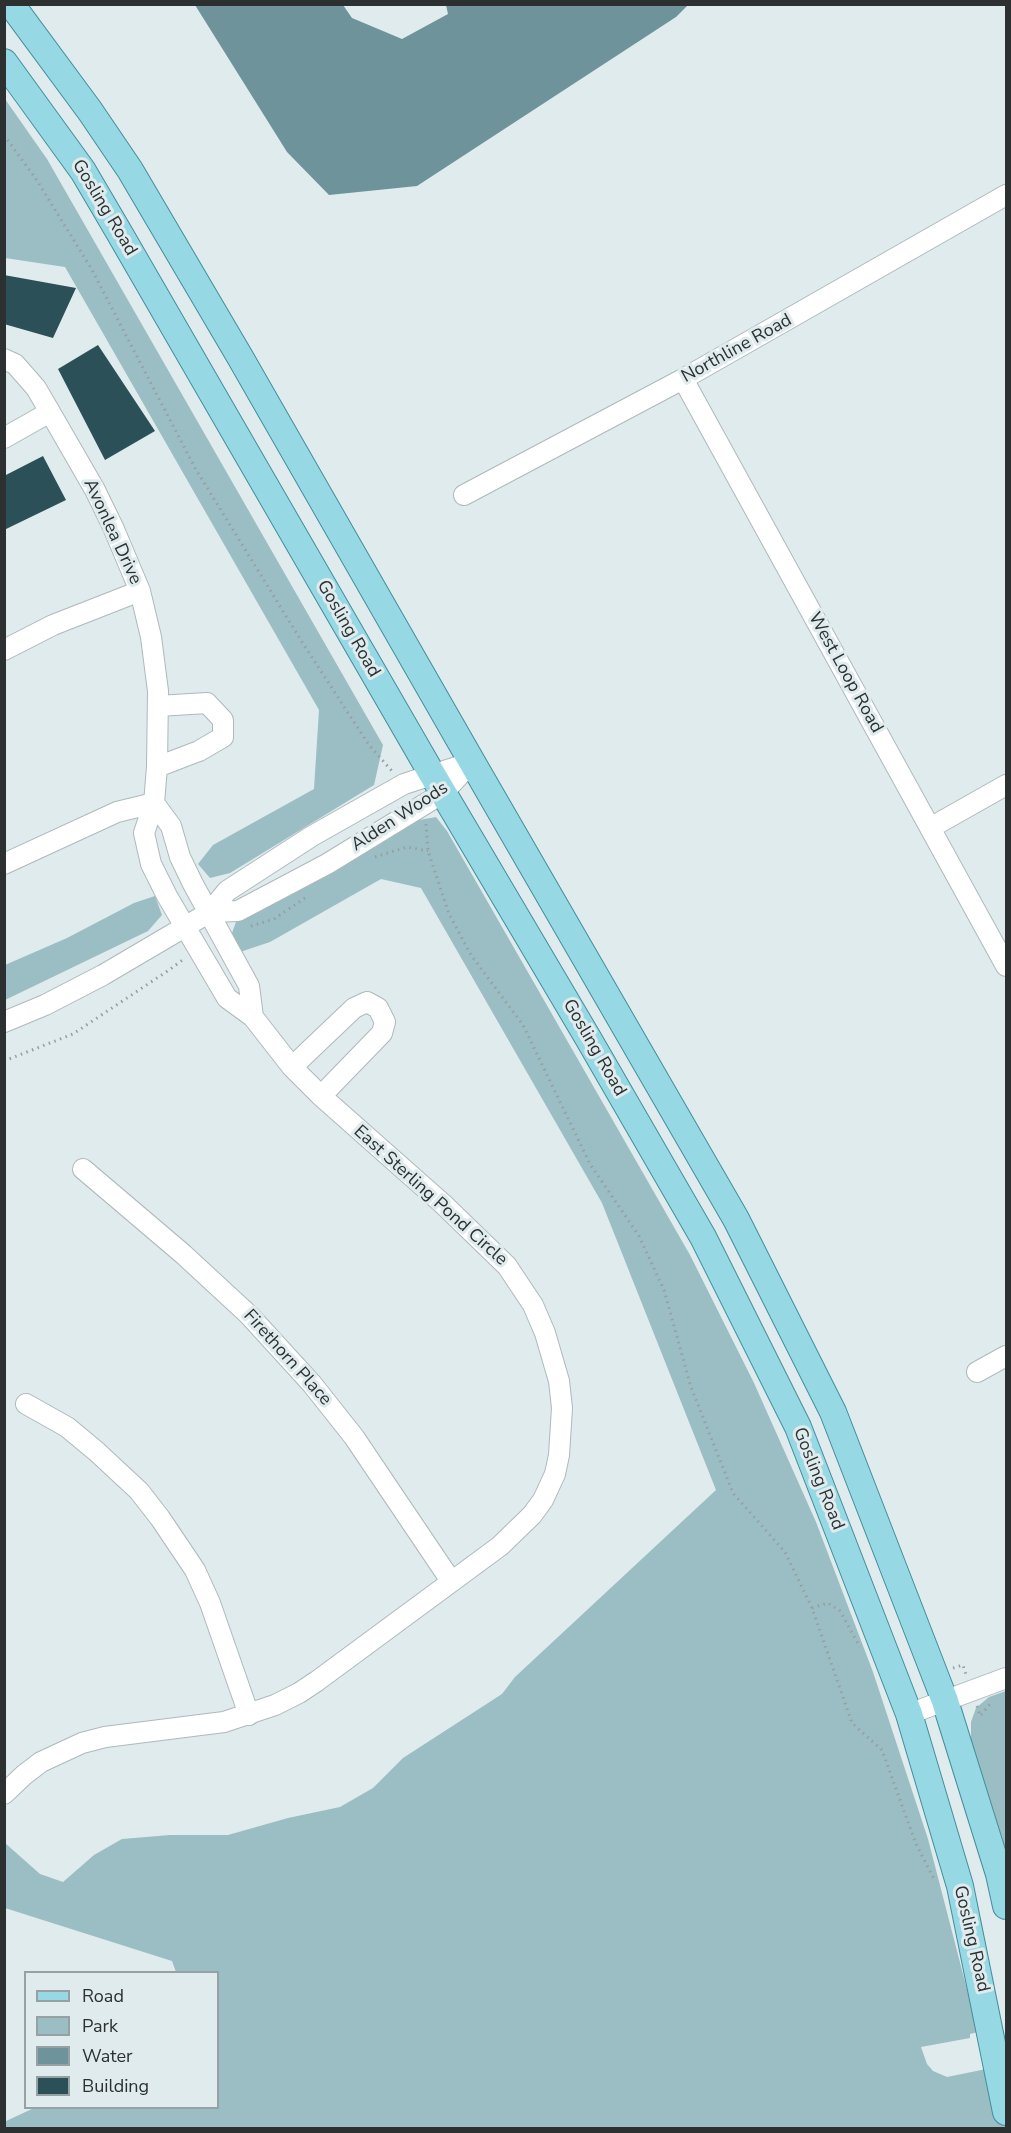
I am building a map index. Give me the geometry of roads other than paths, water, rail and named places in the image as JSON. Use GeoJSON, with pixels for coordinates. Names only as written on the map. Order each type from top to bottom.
{"type":"FeatureCollection","features":[{"type":"Feature","properties":{"kind":"main road","name":"Gosling Road"},"geometry":{"type":"LineString","coordinates":[[11,4],[90,111],[130,170],[731,1209],[833,1412],[945,1701],[999,1874],[1006,1906]]}},
{"type":"Feature","properties":{"kind":"main road","name":"Gosling Road"},"geometry":{"type":"LineString","coordinates":[[4,62],[83,171],[437,784],[588,1038],[703,1237],[798,1427],[909,1714],[960,1886],[1006,2112]]}},
{"type":"Feature","properties":{"kind":"street","name":"Northline Road"},"geometry":{"type":"LineString","coordinates":[[464,495],[683,379],[1006,195]]}},
{"type":"Feature","properties":{"kind":"street","name":"Avonlea Drive"},"geometry":{"type":"LineString","coordinates":[[4,359],[15,364],[36,388],[109,518],[140,591],[151,637],[158,691],[154,802],[144,833],[151,864],[185,927]]}},
{"type":"Feature","properties":{"kind":"street","name":"West Loop Road"},"geometry":{"type":"LineString","coordinates":[[683,379],[1006,966]]}},
{"type":"Feature","properties":{"kind":"street"},"geometry":{"type":"LineString","coordinates":[[4,438],[50,412]]}},
{"type":"Feature","properties":{"kind":"street"},"geometry":{"type":"LineString","coordinates":[[4,650],[53,625],[140,591]]}},
{"type":"Feature","properties":{"kind":"street"},"geometry":{"type":"LineString","coordinates":[[157,767],[199,752],[223,737],[223,720],[207,703],[158,706]]}},
{"type":"Feature","properties":{"kind":"street","name":"Alden Woods"},"geometry":{"type":"LineString","coordinates":[[210,912],[238,911],[327,864],[418,809],[437,784],[472,762]]}},
{"type":"Feature","properties":{"kind":"street","name":"Alden Woods"},"geometry":{"type":"LineString","coordinates":[[4,1022],[45,1005],[104,975],[185,927],[210,912],[226,891],[312,836],[404,784],[437,784]]}},
{"type":"Feature","properties":{"kind":"street"},"geometry":{"type":"LineString","coordinates":[[930,828],[1006,785]]}},
{"type":"Feature","properties":{"kind":"street"},"geometry":{"type":"LineString","coordinates":[[4,864],[117,812],[154,802],[171,826],[180,857],[193,884],[249,986],[253,1017]]}},
{"type":"Feature","properties":{"kind":"street","name":"East Sterling Pond Circle"},"geometry":{"type":"LineString","coordinates":[[4,1794],[40,1762],[82,1743],[105,1737],[192,1727],[249,1715],[299,1693],[500,1546],[532,1515],[543,1500],[555,1474],[559,1455],[562,1408],[559,1381],[554,1360],[533,1305],[519,1282],[502,1259],[321,1096],[292,1067],[253,1017],[227,998],[185,927]]}},
{"type":"Feature","properties":{"kind":"street"},"geometry":{"type":"LineString","coordinates":[[292,1067],[354,1008],[367,1002],[378,1008],[385,1022],[382,1033],[321,1096]]}},
{"type":"Feature","properties":{"kind":"street","name":"Firethorn Place"},"geometry":{"type":"LineString","coordinates":[[83,1169],[183,1254],[249,1315],[312,1384],[354,1437],[451,1581]]}},
{"type":"Feature","properties":{"kind":"street"},"geometry":{"type":"LineString","coordinates":[[977,1372],[1006,1356]]}},
{"type":"Feature","properties":{"kind":"street"},"geometry":{"type":"LineString","coordinates":[[26,1404],[67,1427],[96,1451],[139,1491],[160,1518],[195,1570],[210,1603],[249,1715]]}},
{"type":"Feature","properties":{"kind":"street"},"geometry":{"type":"LineString","coordinates":[[909,1714],[1006,1678]]}},
{"type":"Feature","properties":{"kind":"water"},"geometry":{"type":"Polygon","coordinates":[[[195,5],[343,5],[352,18],[402,39],[448,14],[446,5],[688,5],[676,17],[417,186],[329,195],[287,152],[195,5]]]}}]}
